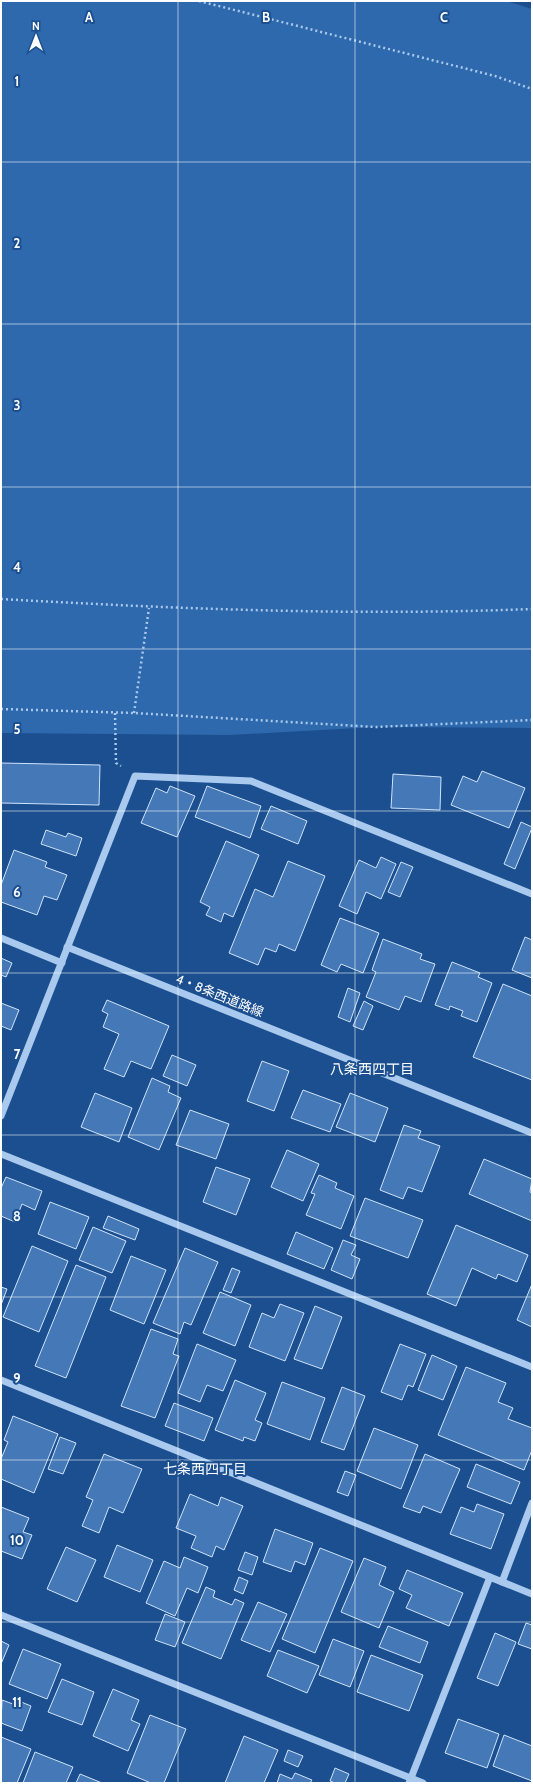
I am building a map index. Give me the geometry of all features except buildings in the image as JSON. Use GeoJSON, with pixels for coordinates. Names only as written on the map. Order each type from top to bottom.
{"type":"FeatureCollection","features":[{"type":"Feature","properties":{"kind":"street"},"geometry":{"type":"LineString","coordinates":[[1,1116],[135,776],[251,781],[532,894]]}},
{"type":"Feature","properties":{"kind":"street"},"geometry":{"type":"LineString","coordinates":[[1,938],[62,962]]}},
{"type":"Feature","properties":{"kind":"street","name":"4・8条西道路線"},"geometry":{"type":"LineString","coordinates":[[67,947],[532,1133]]}},
{"type":"Feature","properties":{"kind":"street"},"geometry":{"type":"LineString","coordinates":[[1,1154],[532,1367]]}},
{"type":"Feature","properties":{"kind":"street"},"geometry":{"type":"LineString","coordinates":[[1,1380],[532,1594]]}},
{"type":"Feature","properties":{"kind":"street"},"geometry":{"type":"LineString","coordinates":[[502,1582],[532,1503]]}},
{"type":"Feature","properties":{"kind":"street"},"geometry":{"type":"LineString","coordinates":[[410,1781],[490,1577]]}},
{"type":"Feature","properties":{"kind":"street"},"geometry":{"type":"LineString","coordinates":[[1,1615],[410,1781],[423,1783]]}},
{"type":"Feature","properties":{"kind":"path"},"geometry":{"type":"LineString","coordinates":[[198,1],[495,76],[532,89]]}},
{"type":"Feature","properties":{"kind":"path"},"geometry":{"type":"LineString","coordinates":[[1,599],[148,608],[430,613],[532,609]]}},
{"type":"Feature","properties":{"kind":"path"},"geometry":{"type":"LineString","coordinates":[[134,713],[148,608]]}},
{"type":"Feature","properties":{"kind":"path"},"geometry":{"type":"LineString","coordinates":[[1,709],[134,713],[376,727],[532,720]]}},
{"type":"Feature","properties":{"kind":"path"},"geometry":{"type":"LineString","coordinates":[[115,713],[116,763]]}},
{"type":"Feature","properties":{"kind":"shaded area"},"geometry":{"type":"Polygon","coordinates":[[[1,1],[506,1],[532,9],[532,728],[376,727],[229,735],[1,733],[1,1]]]}},
{"type":"Feature","properties":{"kind":"district","name":"八条西四丁目"},"geometry":{"type":"Point","coordinates":[372,1069]}},
{"type":"Feature","properties":{"kind":"district","name":"七条西四丁目"},"geometry":{"type":"Point","coordinates":[205,1469]}}]}
